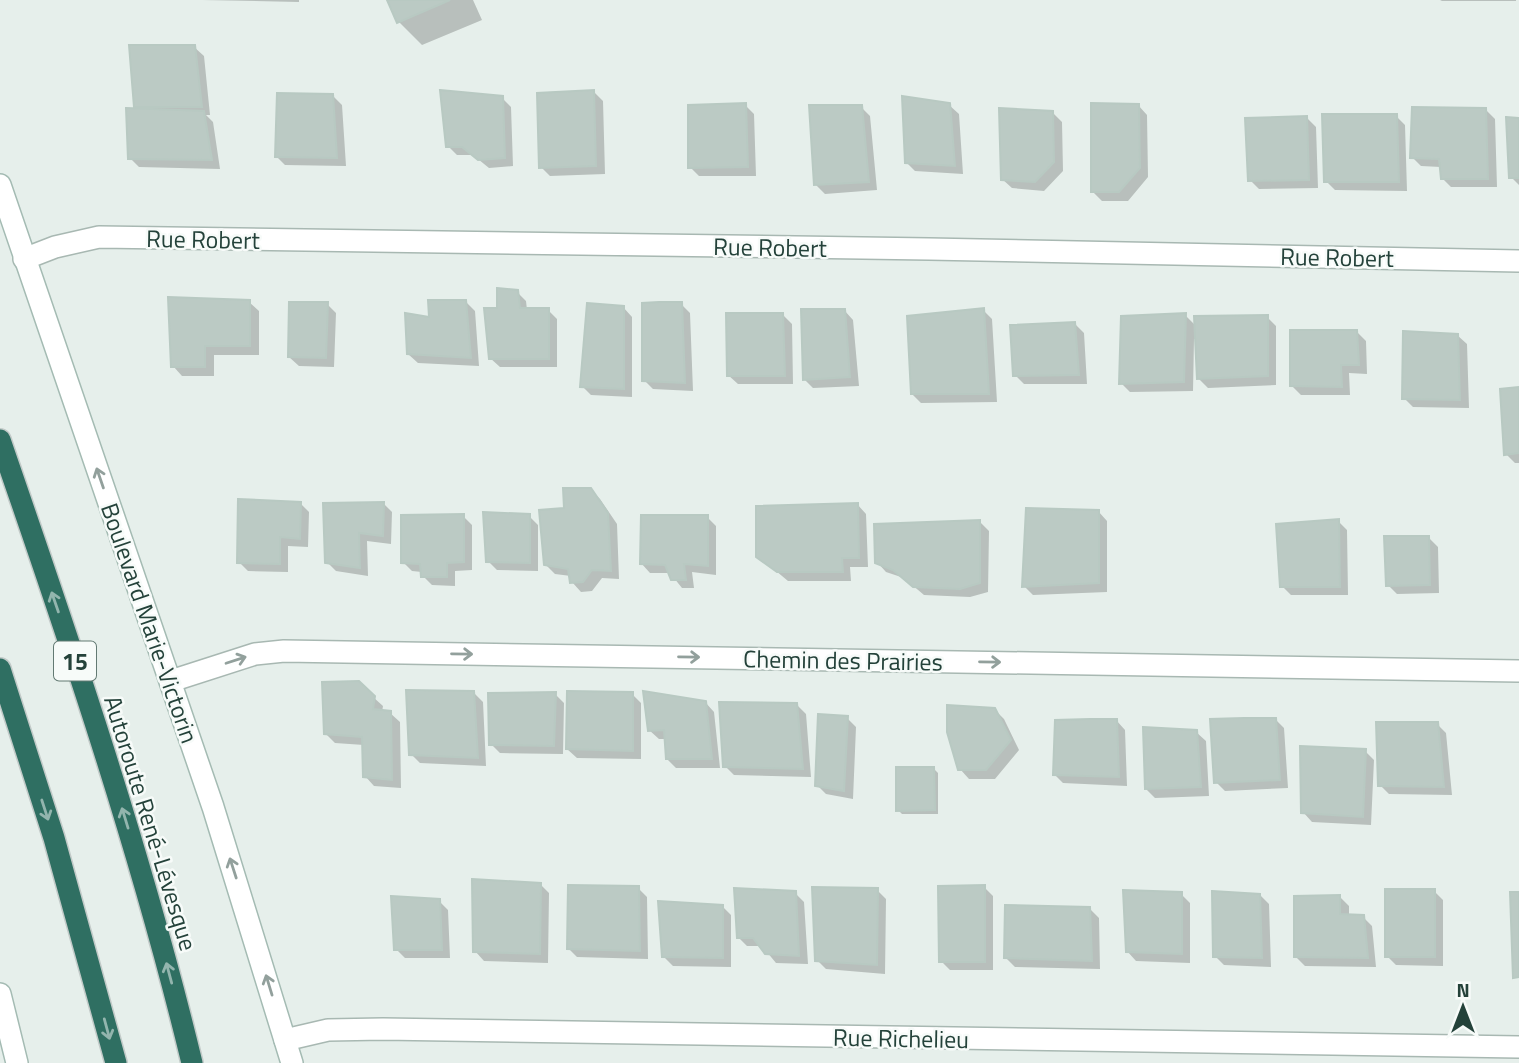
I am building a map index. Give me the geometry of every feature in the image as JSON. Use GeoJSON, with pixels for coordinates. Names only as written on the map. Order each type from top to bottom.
{"type":"FeatureCollection","features":[{"type":"Feature","properties":{"kind":"highway","name":"Autoroute René-Lévesque"},"geometry":{"type":"LineString","coordinates":[[0,440],[117,793],[164,953],[192,1063]]}},
{"type":"Feature","properties":{"kind":"highway"},"geometry":{"type":"LineString","coordinates":[[0,669],[54,838],[116,1063]]}},
{"type":"Feature","properties":{"kind":"highway"},"geometry":{"type":"LineString","coordinates":[[0,696],[24,745]]}},
{"type":"Feature","properties":{"kind":"street","name":"Boulevard Marie-Victorin"},"geometry":{"type":"LineString","coordinates":[[0,185],[233,867],[292,1063]]}},
{"type":"Feature","properties":{"kind":"street","name":"Rue Robert"},"geometry":{"type":"LineString","coordinates":[[24,259],[55,247],[99,237],[1519,261]]}},
{"type":"Feature","properties":{"kind":"street","name":"Chemin des Prairies"},"geometry":{"type":"LineString","coordinates":[[171,681],[255,654],[284,651],[1519,671]]}},
{"type":"Feature","properties":{"kind":"street"},"geometry":{"type":"LineString","coordinates":[[0,994],[17,1063]]}},
{"type":"Feature","properties":{"kind":"street","name":"Rue Richelieu"},"geometry":{"type":"LineString","coordinates":[[285,1040],[328,1030],[383,1028],[1519,1047]]}},
{"type":"Feature","properties":{"kind":"building"},"geometry":{"type":"Polygon","coordinates":[[[387,0],[450,0],[397,23],[387,0]]]}},
{"type":"Feature","properties":{"kind":"building"},"geometry":{"type":"Polygon","coordinates":[[[129,45],[195,45],[202,107],[134,107],[129,45]]]}},
{"type":"Feature","properties":{"kind":"building"},"geometry":{"type":"Polygon","coordinates":[[[440,90],[503,96],[505,158],[478,160],[462,147],[446,147],[440,90]]]}},
{"type":"Feature","properties":{"kind":"building"},"geometry":{"type":"Polygon","coordinates":[[[594,90],[596,166],[539,168],[537,93],[594,90]]]}},
{"type":"Feature","properties":{"kind":"building"},"geometry":{"type":"Polygon","coordinates":[[[277,93],[333,94],[337,158],[275,157],[277,93]]]}},
{"type":"Feature","properties":{"kind":"building"},"geometry":{"type":"Polygon","coordinates":[[[902,96],[950,103],[955,166],[905,163],[902,96]]]}},
{"type":"Feature","properties":{"kind":"building"},"geometry":{"type":"Polygon","coordinates":[[[746,103],[748,167],[688,168],[688,105],[746,103]]]}},
{"type":"Feature","properties":{"kind":"building"},"geometry":{"type":"Polygon","coordinates":[[[1091,103],[1139,104],[1140,168],[1119,192],[1091,192],[1091,103]]]}},
{"type":"Feature","properties":{"kind":"building"},"geometry":{"type":"Polygon","coordinates":[[[809,105],[862,105],[869,182],[814,185],[809,105]]]}},
{"type":"Feature","properties":{"kind":"building"},"geometry":{"type":"Polygon","coordinates":[[[1412,107],[1486,108],[1488,179],[1441,179],[1439,159],[1410,158],[1412,107]]]}},
{"type":"Feature","properties":{"kind":"building"},"geometry":{"type":"Polygon","coordinates":[[[126,108],[204,111],[212,160],[128,159],[126,108]]]}},
{"type":"Feature","properties":{"kind":"building"},"geometry":{"type":"Polygon","coordinates":[[[999,108],[1053,111],[1054,162],[1035,182],[1001,180],[999,108]]]}},
{"type":"Feature","properties":{"kind":"building"},"geometry":{"type":"Polygon","coordinates":[[[1322,114],[1397,114],[1399,182],[1324,182],[1322,114]]]}},
{"type":"Feature","properties":{"kind":"building"},"geometry":{"type":"Polygon","coordinates":[[[1307,116],[1309,180],[1248,181],[1245,118],[1307,116]]]}},
{"type":"Feature","properties":{"kind":"building"},"geometry":{"type":"Polygon","coordinates":[[[1506,117],[1519,118],[1519,178],[1509,178],[1506,117]]]}},
{"type":"Feature","properties":{"kind":"building"},"geometry":{"type":"Polygon","coordinates":[[[497,288],[518,290],[520,308],[549,308],[549,359],[489,359],[484,308],[497,308],[497,288]]]}},
{"type":"Feature","properties":{"kind":"building"},"geometry":{"type":"Polygon","coordinates":[[[168,297],[250,300],[250,346],[205,346],[205,367],[171,367],[168,297]]]}},
{"type":"Feature","properties":{"kind":"building"},"geometry":{"type":"Polygon","coordinates":[[[428,300],[466,300],[471,358],[407,354],[405,313],[429,317],[428,300]]]}},
{"type":"Feature","properties":{"kind":"building"},"geometry":{"type":"Polygon","coordinates":[[[289,302],[328,302],[326,358],[288,357],[289,302]]]}},
{"type":"Feature","properties":{"kind":"building"},"geometry":{"type":"Polygon","coordinates":[[[682,302],[685,383],[642,381],[642,303],[682,302]]]}},
{"type":"Feature","properties":{"kind":"building"},"geometry":{"type":"Polygon","coordinates":[[[587,303],[624,306],[624,389],[580,387],[587,303]]]}},
{"type":"Feature","properties":{"kind":"building"},"geometry":{"type":"Polygon","coordinates":[[[984,308],[989,394],[911,394],[907,316],[984,308]]]}},
{"type":"Feature","properties":{"kind":"building"},"geometry":{"type":"Polygon","coordinates":[[[801,309],[845,309],[850,377],[803,380],[801,309]]]}},
{"type":"Feature","properties":{"kind":"building"},"geometry":{"type":"Polygon","coordinates":[[[726,313],[783,313],[785,376],[727,376],[726,313]]]}},
{"type":"Feature","properties":{"kind":"building"},"geometry":{"type":"Polygon","coordinates":[[[1186,313],[1184,382],[1119,384],[1121,316],[1186,313]]]}},
{"type":"Feature","properties":{"kind":"building"},"geometry":{"type":"Polygon","coordinates":[[[1268,315],[1268,376],[1197,379],[1194,316],[1268,315]]]}},
{"type":"Feature","properties":{"kind":"building"},"geometry":{"type":"Polygon","coordinates":[[[1075,322],[1079,375],[1013,376],[1010,325],[1075,322]]]}},
{"type":"Feature","properties":{"kind":"building"},"geometry":{"type":"Polygon","coordinates":[[[1290,330],[1357,330],[1359,365],[1341,365],[1342,387],[1290,386],[1290,330]]]}},
{"type":"Feature","properties":{"kind":"building"},"geometry":{"type":"Polygon","coordinates":[[[1403,331],[1458,334],[1460,400],[1402,399],[1403,331]]]}},
{"type":"Feature","properties":{"kind":"building"},"geometry":{"type":"Polygon","coordinates":[[[1519,387],[1519,453],[1504,455],[1500,389],[1519,387]]]}},
{"type":"Feature","properties":{"kind":"building"},"geometry":{"type":"Polygon","coordinates":[[[563,488],[591,488],[608,513],[611,571],[592,570],[583,582],[570,583],[568,569],[544,565],[539,510],[564,508],[563,488]]]}},
{"type":"Feature","properties":{"kind":"building"},"geometry":{"type":"Polygon","coordinates":[[[238,499],[301,502],[300,539],[280,537],[280,564],[237,563],[238,499]]]}},
{"type":"Feature","properties":{"kind":"building"},"geometry":{"type":"Polygon","coordinates":[[[384,502],[383,536],[359,533],[360,568],[325,563],[323,503],[384,502]]]}},
{"type":"Feature","properties":{"kind":"building"},"geometry":{"type":"Polygon","coordinates":[[[858,503],[859,558],[842,558],[843,572],[777,572],[756,557],[756,506],[858,503]]]}},
{"type":"Feature","properties":{"kind":"building"},"geometry":{"type":"Polygon","coordinates":[[[1026,508],[1099,510],[1099,583],[1022,587],[1026,508]]]}},
{"type":"Feature","properties":{"kind":"building"},"geometry":{"type":"Polygon","coordinates":[[[483,512],[530,514],[530,563],[486,562],[483,512]]]}},
{"type":"Feature","properties":{"kind":"building"},"geometry":{"type":"Polygon","coordinates":[[[464,514],[464,562],[447,563],[447,577],[421,577],[420,564],[401,563],[401,515],[464,514]]]}},
{"type":"Feature","properties":{"kind":"building"},"geometry":{"type":"Polygon","coordinates":[[[641,515],[708,515],[708,566],[684,564],[686,580],[671,580],[665,565],[640,564],[641,515]]]}},
{"type":"Feature","properties":{"kind":"building"},"geometry":{"type":"Polygon","coordinates":[[[1339,519],[1340,587],[1280,587],[1276,524],[1339,519]]]}},
{"type":"Feature","properties":{"kind":"building"},"geometry":{"type":"Polygon","coordinates":[[[980,520],[980,583],[960,589],[913,587],[893,570],[875,563],[874,524],[980,520]]]}},
{"type":"Feature","properties":{"kind":"building"},"geometry":{"type":"Polygon","coordinates":[[[1384,536],[1429,536],[1430,585],[1386,586],[1384,536]]]}},
{"type":"Feature","properties":{"kind":"building"},"geometry":{"type":"Polygon","coordinates":[[[359,681],[375,696],[373,709],[391,711],[392,780],[363,777],[362,737],[324,734],[322,682],[359,681]]]}},
{"type":"Feature","properties":{"kind":"building"},"geometry":{"type":"Polygon","coordinates":[[[406,690],[474,691],[478,758],[409,755],[406,690]]]}},
{"type":"Feature","properties":{"kind":"building"},"geometry":{"type":"Polygon","coordinates":[[[567,691],[633,692],[633,751],[566,749],[567,691]]]}},
{"type":"Feature","properties":{"kind":"building"},"geometry":{"type":"Polygon","coordinates":[[[643,691],[706,701],[712,759],[666,759],[664,730],[648,731],[643,691]]]}},
{"type":"Feature","properties":{"kind":"building"},"geometry":{"type":"Polygon","coordinates":[[[556,692],[554,746],[489,745],[488,693],[556,692]]]}},
{"type":"Feature","properties":{"kind":"building"},"geometry":{"type":"Polygon","coordinates":[[[719,702],[797,703],[803,769],[723,767],[719,702]]]}},
{"type":"Feature","properties":{"kind":"building"},"geometry":{"type":"Polygon","coordinates":[[[947,705],[995,708],[1011,740],[986,770],[958,770],[947,732],[947,705]]]}},
{"type":"Feature","properties":{"kind":"building"},"geometry":{"type":"Polygon","coordinates":[[[818,714],[848,716],[844,791],[815,786],[818,714]]]}},
{"type":"Feature","properties":{"kind":"building"},"geometry":{"type":"Polygon","coordinates":[[[1276,718],[1280,780],[1214,783],[1210,719],[1276,718]]]}},
{"type":"Feature","properties":{"kind":"building"},"geometry":{"type":"Polygon","coordinates":[[[1117,719],[1119,777],[1053,775],[1055,720],[1117,719]]]}},
{"type":"Feature","properties":{"kind":"building"},"geometry":{"type":"Polygon","coordinates":[[[1376,722],[1438,722],[1444,787],[1378,786],[1376,722]]]}},
{"type":"Feature","properties":{"kind":"building"},"geometry":{"type":"Polygon","coordinates":[[[1143,727],[1197,730],[1201,787],[1145,789],[1143,727]]]}},
{"type":"Feature","properties":{"kind":"building"},"geometry":{"type":"Polygon","coordinates":[[[1300,746],[1366,749],[1363,817],[1301,813],[1300,746]]]}},
{"type":"Feature","properties":{"kind":"building"},"geometry":{"type":"Polygon","coordinates":[[[896,767],[934,767],[935,810],[896,811],[896,767]]]}},
{"type":"Feature","properties":{"kind":"building"},"geometry":{"type":"Polygon","coordinates":[[[472,879],[541,883],[540,954],[473,952],[472,879]]]}},
{"type":"Feature","properties":{"kind":"building"},"geometry":{"type":"Polygon","coordinates":[[[568,885],[639,886],[640,951],[567,949],[568,885]]]}},
{"type":"Feature","properties":{"kind":"building"},"geometry":{"type":"Polygon","coordinates":[[[985,885],[985,962],[939,962],[938,886],[985,885]]]}},
{"type":"Feature","properties":{"kind":"building"},"geometry":{"type":"Polygon","coordinates":[[[812,887],[878,888],[877,965],[815,961],[812,887]]]}},
{"type":"Feature","properties":{"kind":"building"},"geometry":{"type":"Polygon","coordinates":[[[734,888],[796,891],[799,956],[765,954],[753,938],[737,938],[734,888]]]}},
{"type":"Feature","properties":{"kind":"building"},"geometry":{"type":"Polygon","coordinates":[[[1385,889],[1435,889],[1435,957],[1385,957],[1385,889]]]}},
{"type":"Feature","properties":{"kind":"building"},"geometry":{"type":"Polygon","coordinates":[[[1123,890],[1182,892],[1182,954],[1126,952],[1123,890]]]}},
{"type":"Feature","properties":{"kind":"building"},"geometry":{"type":"Polygon","coordinates":[[[1212,891],[1260,894],[1262,958],[1213,957],[1212,891]]]}},
{"type":"Feature","properties":{"kind":"building"},"geometry":{"type":"Polygon","coordinates":[[[1510,892],[1519,892],[1519,977],[1513,978],[1510,892]]]}},
{"type":"Feature","properties":{"kind":"building"},"geometry":{"type":"Polygon","coordinates":[[[1340,895],[1340,914],[1364,915],[1368,958],[1294,957],[1294,896],[1340,895]]]}},
{"type":"Feature","properties":{"kind":"building"},"geometry":{"type":"Polygon","coordinates":[[[391,896],[440,899],[442,950],[394,950],[391,896]]]}},
{"type":"Feature","properties":{"kind":"building"},"geometry":{"type":"Polygon","coordinates":[[[658,901],[723,905],[723,958],[662,957],[658,901]]]}},
{"type":"Feature","properties":{"kind":"building"},"geometry":{"type":"Polygon","coordinates":[[[1005,905],[1090,907],[1092,961],[1004,958],[1005,905]]]}}]}
